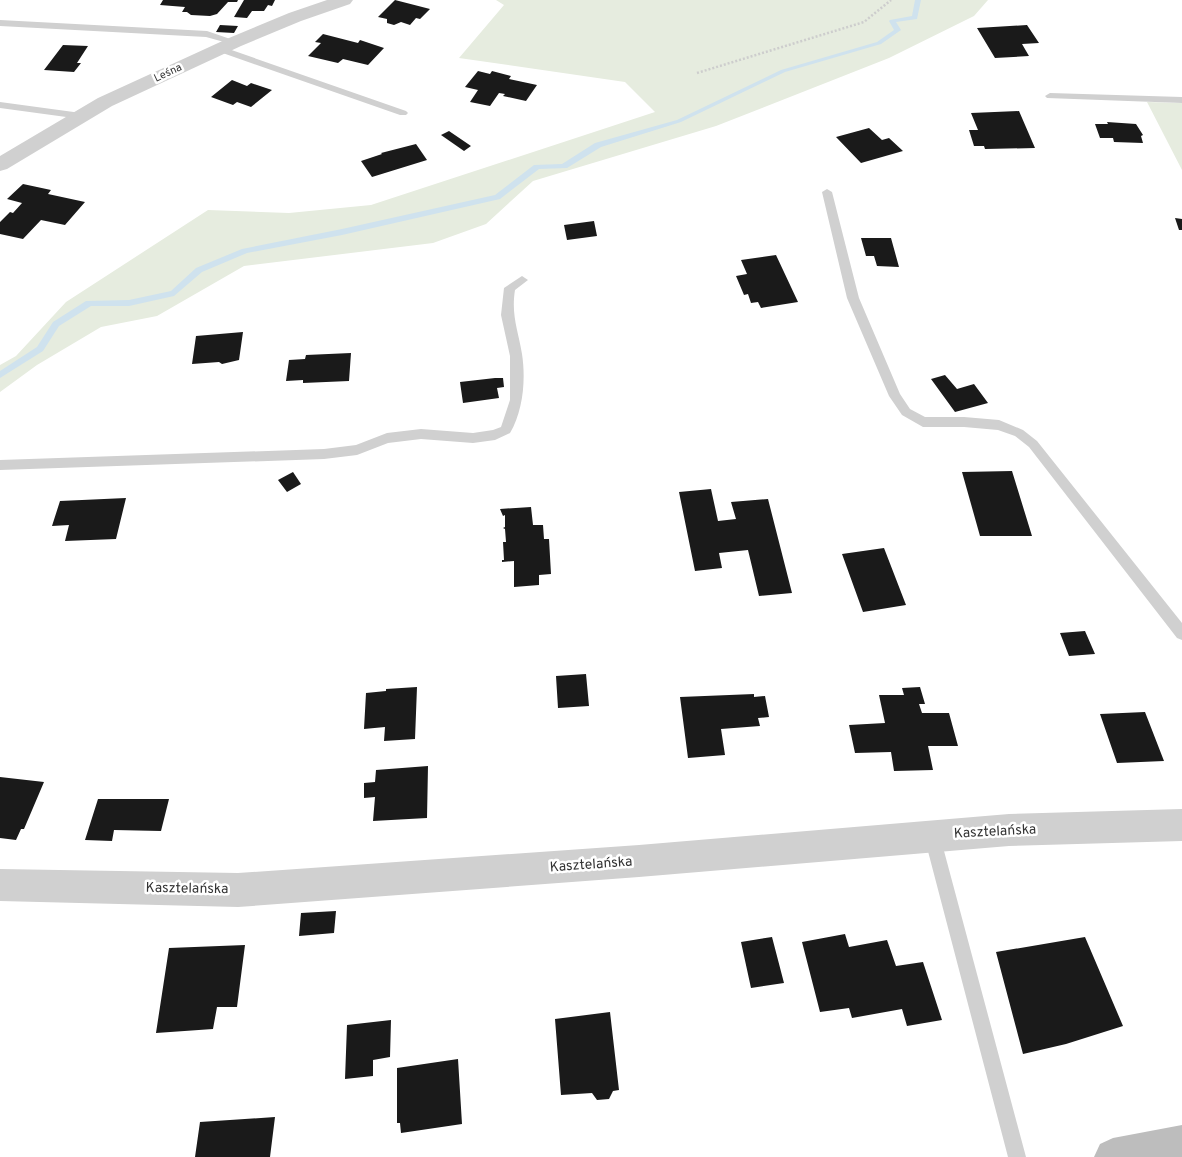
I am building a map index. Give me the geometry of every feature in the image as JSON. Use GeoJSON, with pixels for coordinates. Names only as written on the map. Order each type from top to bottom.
{"type":"FeatureCollection","features":[{"type":"Feature","properties":{"kind":"street","name":"Leśna"},"geometry":{"type":"LineString","coordinates":[[0,165],[105,102],[295,17],[344,0]]}},
{"type":"Feature","properties":{"kind":"street","name":"Kasztelańska"},"geometry":{"type":"LineString","coordinates":[[0,885],[238,890],[639,861],[1009,830],[1182,824]]}},
{"type":"Feature","properties":{"kind":"street"},"geometry":{"type":"LineString","coordinates":[[1113,1157],[1182,1144]]}},
{"type":"Feature","properties":{"kind":"lane"},"geometry":{"type":"LineString","coordinates":[[0,23],[207,34],[228,46],[403,113]]}},
{"type":"Feature","properties":{"kind":"lane"},"geometry":{"type":"LineString","coordinates":[[1050,96],[1182,100]]}},
{"type":"Feature","properties":{"kind":"lane"},"geometry":{"type":"LineString","coordinates":[[0,105],[81,116]]}},
{"type":"Feature","properties":{"kind":"lane"},"geometry":{"type":"LineString","coordinates":[[827,192],[853,298],[895,396],[906,412],[923,422],[964,422],[999,425],[1018,433],[1033,444],[1182,634]]}},
{"type":"Feature","properties":{"kind":"lane"},"geometry":{"type":"LineString","coordinates":[[0,465],[324,454],[357,450],[387,438],[421,434],[473,438],[495,435],[506,430],[516,400],[516,356],[507,315],[510,288],[522,280]]}},
{"type":"Feature","properties":{"kind":"lane"},"geometry":{"type":"LineString","coordinates":[[932,836],[1017,1157]]}},
{"type":"Feature","properties":{"kind":"path"},"geometry":{"type":"LineString","coordinates":[[697,73],[864,22],[891,0]]}},
{"type":"Feature","properties":{"kind":"shaded area"},"geometry":{"type":"Polygon","coordinates":[[[496,0],[988,0],[974,16],[889,58],[716,126],[533,181],[486,224],[433,243],[244,266],[157,316],[101,327],[37,365],[0,392],[0,365],[16,356],[66,302],[208,210],[289,213],[371,205],[655,112],[625,82],[459,58],[504,5],[496,0]]]}},
{"type":"Feature","properties":{"kind":"shaded area"},"geometry":{"type":"Polygon","coordinates":[[[1147,102],[1182,103],[1182,170],[1147,102]]]}},
{"type":"Feature","properties":{"kind":"building"},"geometry":{"type":"Polygon","coordinates":[[[163,0],[238,0],[237,2],[228,2],[217,14],[210,16],[191,15],[187,12],[182,12],[185,7],[160,5],[163,0]]]}},
{"type":"Feature","properties":{"kind":"building"},"geometry":{"type":"Polygon","coordinates":[[[244,0],[275,0],[272,6],[268,5],[264,11],[252,11],[247,18],[234,17],[244,0]]]}},
{"type":"Feature","properties":{"kind":"building"},"geometry":{"type":"Polygon","coordinates":[[[395,0],[430,9],[420,19],[416,18],[410,25],[401,22],[394,25],[387,23],[387,19],[378,17],[395,0]]]}},
{"type":"Feature","properties":{"kind":"building"},"geometry":{"type":"Polygon","coordinates":[[[220,25],[238,26],[234,33],[216,32],[220,25]]]}},
{"type":"Feature","properties":{"kind":"building"},"geometry":{"type":"Polygon","coordinates":[[[1027,25],[1039,43],[1022,44],[1029,56],[995,58],[977,28],[1027,25]]]}},
{"type":"Feature","properties":{"kind":"building"},"geometry":{"type":"Polygon","coordinates":[[[323,34],[358,43],[360,40],[384,48],[368,65],[343,59],[338,63],[308,56],[321,43],[315,42],[323,34]]]}},
{"type":"Feature","properties":{"kind":"building"},"geometry":{"type":"Polygon","coordinates":[[[63,45],[88,46],[77,63],[81,63],[74,72],[44,70],[63,45]]]}},
{"type":"Feature","properties":{"kind":"building"},"geometry":{"type":"Polygon","coordinates":[[[478,71],[490,74],[492,71],[511,76],[509,79],[537,85],[526,101],[503,96],[505,94],[499,93],[490,106],[470,102],[478,90],[465,87],[478,71]]]}},
{"type":"Feature","properties":{"kind":"building"},"geometry":{"type":"Polygon","coordinates":[[[232,80],[247,86],[251,83],[272,90],[251,107],[237,102],[233,105],[211,97],[232,80]]]}},
{"type":"Feature","properties":{"kind":"building"},"geometry":{"type":"Polygon","coordinates":[[[1019,111],[1035,148],[985,149],[984,146],[974,146],[969,130],[978,130],[971,113],[1019,111]]]}},
{"type":"Feature","properties":{"kind":"building"},"geometry":{"type":"Polygon","coordinates":[[[1107,122],[1136,124],[1143,135],[1141,136],[1143,143],[1114,142],[1113,138],[1100,138],[1095,124],[1108,124],[1107,122]]]}},
{"type":"Feature","properties":{"kind":"building"},"geometry":{"type":"Polygon","coordinates":[[[869,128],[882,140],[889,138],[903,151],[861,163],[836,137],[869,128]]]}},
{"type":"Feature","properties":{"kind":"building"},"geometry":{"type":"Polygon","coordinates":[[[449,131],[471,146],[464,151],[441,135],[449,131]]]}},
{"type":"Feature","properties":{"kind":"building"},"geometry":{"type":"Polygon","coordinates":[[[416,144],[427,160],[372,177],[361,161],[381,153],[416,144]]]}},
{"type":"Feature","properties":{"kind":"building"},"geometry":{"type":"Polygon","coordinates":[[[23,184],[51,190],[48,194],[85,202],[65,225],[41,220],[23,239],[0,234],[0,222],[10,212],[13,213],[22,203],[7,199],[23,184]]]}},
{"type":"Feature","properties":{"kind":"building"},"geometry":{"type":"Polygon","coordinates":[[[1175,218],[1182,219],[1182,230],[1179,230],[1175,218]]]}},
{"type":"Feature","properties":{"kind":"building"},"geometry":{"type":"Polygon","coordinates":[[[594,221],[597,236],[567,240],[564,225],[594,221]]]}},
{"type":"Feature","properties":{"kind":"building"},"geometry":{"type":"Polygon","coordinates":[[[861,238],[891,238],[899,267],[877,266],[874,256],[866,256],[861,238]]]}},
{"type":"Feature","properties":{"kind":"building"},"geometry":{"type":"Polygon","coordinates":[[[776,255],[798,302],[761,308],[758,302],[751,303],[748,294],[744,295],[736,276],[747,274],[741,260],[776,255]]]}},
{"type":"Feature","properties":{"kind":"building"},"geometry":{"type":"Polygon","coordinates":[[[243,332],[239,360],[222,364],[219,362],[192,364],[196,336],[243,332]]]}},
{"type":"Feature","properties":{"kind":"building"},"geometry":{"type":"Polygon","coordinates":[[[351,353],[349,381],[303,383],[303,380],[286,381],[289,360],[305,359],[306,355],[351,353]]]}},
{"type":"Feature","properties":{"kind":"building"},"geometry":{"type":"Polygon","coordinates":[[[945,375],[957,389],[974,384],[988,403],[955,412],[931,379],[945,375]]]}},
{"type":"Feature","properties":{"kind":"building"},"geometry":{"type":"Polygon","coordinates":[[[503,378],[504,387],[497,388],[499,398],[463,403],[460,382],[503,378]]]}},
{"type":"Feature","properties":{"kind":"building"},"geometry":{"type":"Polygon","coordinates":[[[1012,471],[1032,536],[980,536],[962,472],[1012,471]]]}},
{"type":"Feature","properties":{"kind":"building"},"geometry":{"type":"Polygon","coordinates":[[[293,472],[301,484],[287,492],[278,480],[293,472]]]}},
{"type":"Feature","properties":{"kind":"building"},"geometry":{"type":"Polygon","coordinates":[[[711,489],[718,521],[736,519],[731,502],[768,499],[792,593],[759,596],[748,550],[719,553],[722,568],[695,571],[679,492],[711,489]]]}},
{"type":"Feature","properties":{"kind":"building"},"geometry":{"type":"Polygon","coordinates":[[[126,498],[116,539],[65,541],[69,525],[52,526],[60,501],[126,498]]]}},
{"type":"Feature","properties":{"kind":"building"},"geometry":{"type":"Polygon","coordinates":[[[531,507],[533,525],[543,525],[544,539],[549,539],[551,574],[539,575],[539,585],[514,587],[514,561],[502,562],[504,560],[503,542],[506,542],[505,529],[503,528],[505,527],[505,515],[503,516],[500,509],[531,507]]]}},
{"type":"Feature","properties":{"kind":"building"},"geometry":{"type":"Polygon","coordinates":[[[884,548],[906,605],[863,612],[842,554],[884,548]]]}},
{"type":"Feature","properties":{"kind":"building"},"geometry":{"type":"Polygon","coordinates":[[[1085,631],[1095,654],[1069,656],[1060,633],[1085,631]]]}},
{"type":"Feature","properties":{"kind":"building"},"geometry":{"type":"Polygon","coordinates":[[[586,674],[589,706],[558,708],[556,676],[586,674]]]}},
{"type":"Feature","properties":{"kind":"building"},"geometry":{"type":"Polygon","coordinates":[[[417,687],[415,739],[384,741],[385,727],[364,729],[366,693],[386,691],[386,689],[417,687]]]}},
{"type":"Feature","properties":{"kind":"building"},"geometry":{"type":"Polygon","coordinates":[[[920,687],[925,704],[919,704],[922,713],[949,713],[958,746],[928,746],[933,770],[894,771],[891,752],[855,753],[849,725],[885,723],[879,695],[904,695],[902,688],[920,687]]]}},
{"type":"Feature","properties":{"kind":"building"},"geometry":{"type":"Polygon","coordinates":[[[754,694],[754,697],[765,696],[769,717],[758,718],[760,726],[721,729],[725,755],[688,758],[680,697],[754,694]]]}},
{"type":"Feature","properties":{"kind":"building"},"geometry":{"type":"Polygon","coordinates":[[[1145,712],[1164,761],[1117,763],[1100,714],[1145,712]]]}},
{"type":"Feature","properties":{"kind":"building"},"geometry":{"type":"Polygon","coordinates":[[[428,766],[427,818],[373,821],[375,797],[364,798],[364,783],[375,782],[376,770],[428,766]]]}},
{"type":"Feature","properties":{"kind":"building"},"geometry":{"type":"Polygon","coordinates":[[[0,777],[44,782],[24,829],[21,829],[16,840],[0,838],[0,777]]]}},
{"type":"Feature","properties":{"kind":"building"},"geometry":{"type":"Polygon","coordinates":[[[98,799],[169,799],[161,831],[114,830],[112,841],[85,840],[98,799]]]}},
{"type":"Feature","properties":{"kind":"building"},"geometry":{"type":"Polygon","coordinates":[[[336,911],[334,933],[299,936],[301,913],[336,911]]]}},
{"type":"Feature","properties":{"kind":"building"},"geometry":{"type":"Polygon","coordinates":[[[845,934],[849,947],[887,940],[896,966],[923,962],[942,1020],[907,1026],[902,1009],[852,1018],[849,1008],[820,1012],[802,942],[845,934]]]}},
{"type":"Feature","properties":{"kind":"building"},"geometry":{"type":"Polygon","coordinates":[[[772,937],[784,983],[751,988],[741,942],[772,937]]]}},
{"type":"Feature","properties":{"kind":"building"},"geometry":{"type":"Polygon","coordinates":[[[1085,937],[1123,1026],[1066,1044],[1023,1054],[996,952],[1085,937]]]}},
{"type":"Feature","properties":{"kind":"building"},"geometry":{"type":"Polygon","coordinates":[[[245,945],[237,1007],[217,1007],[213,1029],[156,1033],[169,948],[245,945]]]}},
{"type":"Feature","properties":{"kind":"building"},"geometry":{"type":"Polygon","coordinates":[[[610,1012],[619,1090],[613,1091],[609,1099],[597,1100],[592,1093],[561,1095],[555,1019],[610,1012]]]}},
{"type":"Feature","properties":{"kind":"building"},"geometry":{"type":"Polygon","coordinates":[[[391,1020],[390,1057],[373,1060],[373,1076],[345,1079],[347,1025],[391,1020]]]}},
{"type":"Feature","properties":{"kind":"building"},"geometry":{"type":"Polygon","coordinates":[[[458,1059],[462,1124],[401,1133],[400,1123],[397,1123],[397,1068],[458,1059]]]}},
{"type":"Feature","properties":{"kind":"building"},"geometry":{"type":"Polygon","coordinates":[[[275,1117],[270,1157],[195,1157],[200,1122],[275,1117]]]}},
{"type":"Feature","properties":{"kind":"waterway"},"geometry":{"type":"LineString","coordinates":[[0,375],[40,349],[56,324],[89,303],[129,303],[174,293],[199,270],[245,251],[342,232],[497,197],[537,167],[564,166],[598,145],[679,121],[783,71],[879,43],[898,30],[892,21],[915,18],[918,0]]}}]}
